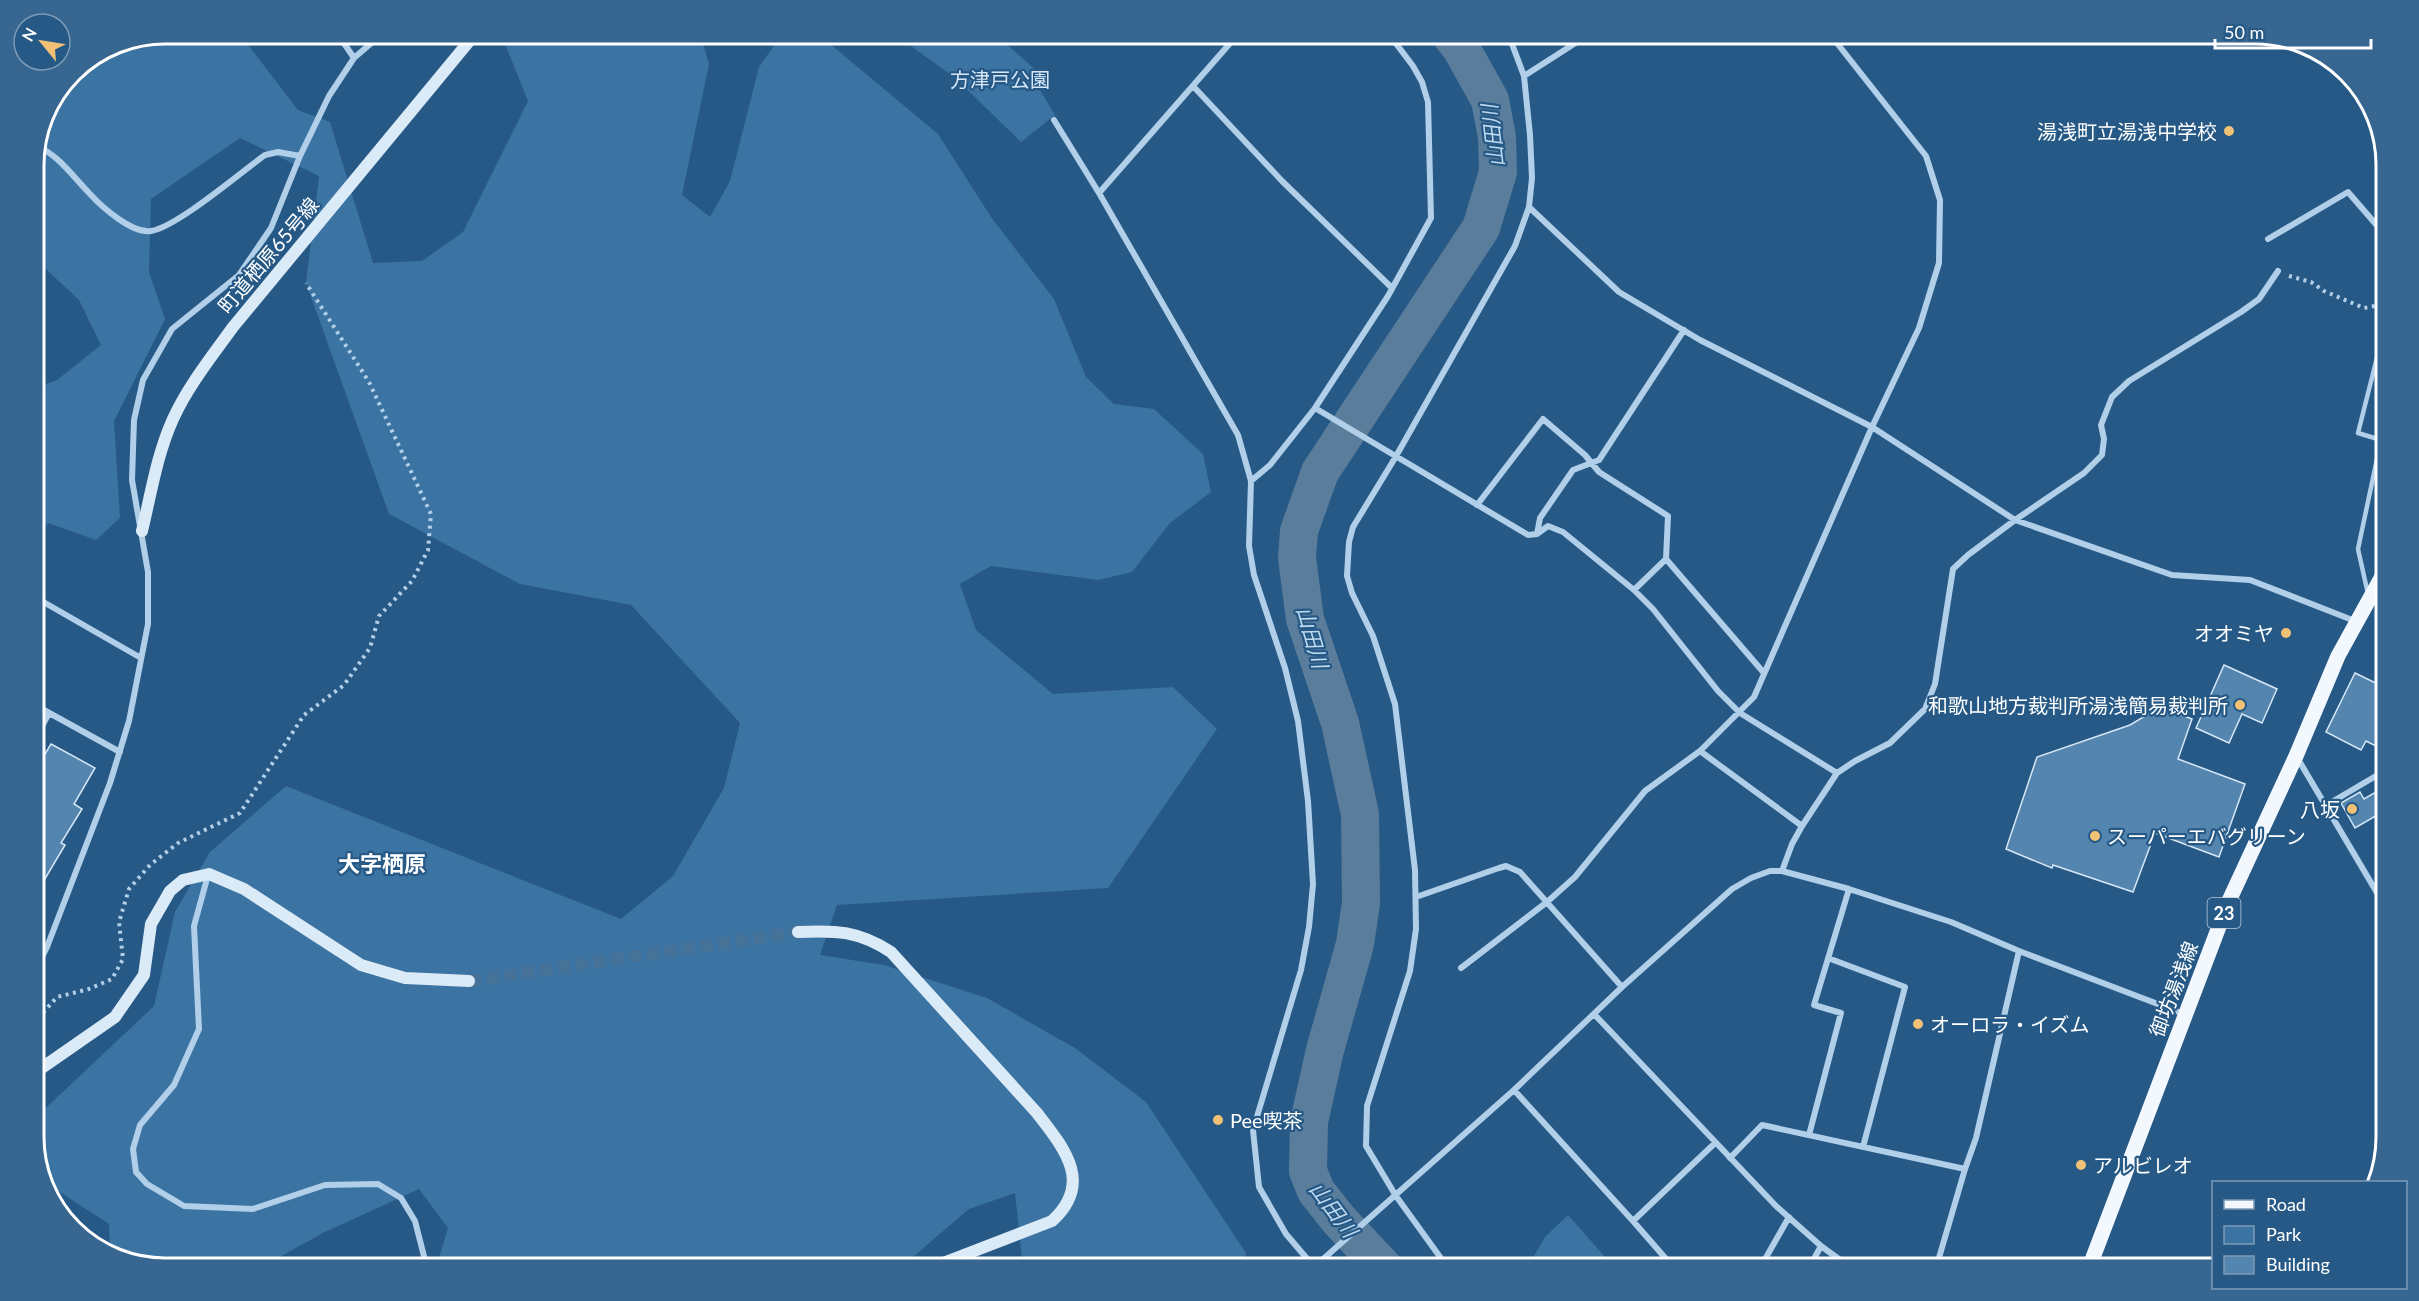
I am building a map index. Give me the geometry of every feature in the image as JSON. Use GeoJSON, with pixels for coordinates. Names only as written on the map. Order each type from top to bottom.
{"type":"FeatureCollection","features":[{"type":"Feature","properties":{"kind":"main road","name":"御坊湯浅線"},"geometry":{"type":"LineString","coordinates":[[2093,1258],[2228,903],[2296,756],[2338,657],[2375,590]]}},
{"type":"Feature","properties":{"kind":"street"},"geometry":{"type":"LineString","coordinates":[[344,44],[354,58]]}},
{"type":"Feature","properties":{"kind":"street"},"geometry":{"type":"LineString","coordinates":[[44,953],[120,752],[129,721],[147,624],[148,582],[142,531],[132,480],[134,420],[143,380],[172,329],[239,275],[271,228],[300,156],[329,96],[354,58],[370,44]]}},
{"type":"Feature","properties":{"kind":"street","name":"町道栖原65号線"},"geometry":{"type":"LineString","coordinates":[[142,531],[156,468],[172,420],[199,374],[233,327],[467,44]]}},
{"type":"Feature","properties":{"kind":"street"},"geometry":{"type":"LineString","coordinates":[[1099,193],[1229,44]]}},
{"type":"Feature","properties":{"kind":"street"},"geometry":{"type":"LineString","coordinates":[[1251,481],[1270,465],[1315,408],[1392,288],[1431,218],[1428,102],[1418,74],[1396,44]]}},
{"type":"Feature","properties":{"kind":"street"},"geometry":{"type":"LineString","coordinates":[[1441,1258],[1395,1196],[1366,1146],[1367,1106],[1410,971],[1416,929],[1416,897],[1415,870],[1395,704],[1373,636],[1352,593],[1347,576],[1349,542],[1353,526],[1395,458],[1515,246],[1529,207],[1532,178],[1524,76],[1512,44]]}},
{"type":"Feature","properties":{"kind":"street"},"geometry":{"type":"LineString","coordinates":[[1524,76],[1574,44]]}},
{"type":"Feature","properties":{"kind":"street"},"geometry":{"type":"LineString","coordinates":[[1461,968],[1547,902],[1575,877],[1645,791],[1700,751],[1754,698],[1872,427],[1919,328],[1939,263],[1940,200],[1926,156],[1838,44]]}},
{"type":"Feature","properties":{"kind":"street"},"geometry":{"type":"LineString","coordinates":[[1193,86],[1282,181],[1392,288]]}},
{"type":"Feature","properties":{"kind":"street"},"geometry":{"type":"LineString","coordinates":[[1054,120],[1099,193],[1238,435],[1251,481],[1249,546],[1254,575],[1285,668],[1298,721],[1308,801],[1313,884],[1309,927],[1301,970],[1253,1130],[1259,1187],[1286,1234],[1306,1258]]}},
{"type":"Feature","properties":{"kind":"street"},"geometry":{"type":"LineString","coordinates":[[45,149],[49,150],[93,198],[112,214],[134,228],[150,231],[187,213],[265,155],[278,152],[300,156]]}},
{"type":"Feature","properties":{"kind":"street"},"geometry":{"type":"LineString","coordinates":[[2268,239],[2348,192],[2375,223]]}},
{"type":"Feature","properties":{"kind":"street"},"geometry":{"type":"LineString","coordinates":[[1529,207],[1619,292],[1684,330],[1872,427],[2015,520],[2172,575],[2250,580],[2358,622]]}},
{"type":"Feature","properties":{"kind":"street"},"geometry":{"type":"LineString","coordinates":[[1782,871],[1792,844],[1802,826],[1837,773],[1890,743],[1925,709],[1935,684],[1953,569],[2015,520],[2084,473],[2102,455],[2104,439],[2101,425],[2112,397],[2129,381],[2259,299],[2278,271]]}},
{"type":"Feature","properties":{"kind":"street"},"geometry":{"type":"LineString","coordinates":[[1537,534],[1540,518],[1573,470],[1599,460],[1684,330]]}},
{"type":"Feature","properties":{"kind":"street"},"geometry":{"type":"LineString","coordinates":[[1315,408],[1527,535],[1537,534],[1548,526],[1557,528],[1634,590],[1653,609],[1718,691],[1740,713],[1837,773]]}},
{"type":"Feature","properties":{"kind":"street"},"geometry":{"type":"LineString","coordinates":[[1477,505],[1543,419],[1585,455],[1599,472],[1668,516],[1666,559],[1634,590]]}},
{"type":"Feature","properties":{"kind":"street"},"geometry":{"type":"LineString","coordinates":[[1666,559],[1764,673]]}},
{"type":"Feature","properties":{"kind":"street"},"geometry":{"type":"LineString","coordinates":[[44,602],[141,658]]}},
{"type":"Feature","properties":{"kind":"street"},"geometry":{"type":"LineString","coordinates":[[44,710],[120,752]]}},
{"type":"Feature","properties":{"kind":"street"},"geometry":{"type":"LineString","coordinates":[[44,722],[49,712]]}},
{"type":"Feature","properties":{"kind":"street"},"geometry":{"type":"LineString","coordinates":[[1700,751],[1802,826]]}},
{"type":"Feature","properties":{"kind":"street"},"geometry":{"type":"LineString","coordinates":[[2296,756],[2376,891]]}},
{"type":"Feature","properties":{"kind":"street"},"geometry":{"type":"LineString","coordinates":[[2325,806],[2376,776]]}},
{"type":"Feature","properties":{"kind":"street"},"geometry":{"type":"LineString","coordinates":[[1416,897],[1506,866],[1520,872],[1622,987]]}},
{"type":"Feature","properties":{"kind":"street"},"geometry":{"type":"LineString","coordinates":[[1324,1258],[1514,1090],[1622,987],[1732,889],[1751,878],[1770,871],[1782,871],[1951,922],[2019,951],[2186,1015]]}},
{"type":"Feature","properties":{"kind":"street"},"geometry":{"type":"LineString","coordinates":[[209,874],[194,926],[199,1029],[174,1085],[140,1125],[133,1149],[136,1172],[147,1184],[184,1206],[253,1209],[325,1185],[378,1184],[401,1198],[415,1221],[424,1258]]}},
{"type":"Feature","properties":{"kind":"street"},"geometry":{"type":"LineString","coordinates":[[44,1066],[115,1017],[144,975],[151,924],[170,891],[183,880],[209,874],[244,889],[361,965],[405,978],[469,981]]}},
{"type":"Feature","properties":{"kind":"street"},"geometry":{"type":"LineString","coordinates":[[1809,1135],[1841,1014],[1814,1005],[1849,890]]}},
{"type":"Feature","properties":{"kind":"street"},"geometry":{"type":"LineString","coordinates":[[798,932],[827,930],[850,932],[874,941],[891,952],[1037,1113],[1070,1160],[1074,1177],[1073,1189],[1062,1212],[1052,1221],[956,1258]]}},
{"type":"Feature","properties":{"kind":"street"},"geometry":{"type":"LineString","coordinates":[[1939,1258],[1976,1138],[2019,951]]}},
{"type":"Feature","properties":{"kind":"street"},"geometry":{"type":"LineString","coordinates":[[1828,958],[1905,987],[1863,1147]]}},
{"type":"Feature","properties":{"kind":"street"},"geometry":{"type":"LineString","coordinates":[[1594,1014],[1715,1143],[1789,1217],[1837,1258]]}},
{"type":"Feature","properties":{"kind":"street"},"geometry":{"type":"LineString","coordinates":[[1514,1090],[1665,1258]]}},
{"type":"Feature","properties":{"kind":"street"},"geometry":{"type":"LineString","coordinates":[[1731,1158],[1762,1125],[1965,1169]]}},
{"type":"Feature","properties":{"kind":"street"},"geometry":{"type":"LineString","coordinates":[[1633,1221],[1715,1143]]}},
{"type":"Feature","properties":{"kind":"street"},"geometry":{"type":"LineString","coordinates":[[1766,1258],[1789,1217]]}},
{"type":"Feature","properties":{"kind":"street"},"geometry":{"type":"LineString","coordinates":[[1814,1258],[1821,1246]]}},
{"type":"Feature","properties":{"kind":"lane"},"geometry":{"type":"LineString","coordinates":[[2375,365],[2358,433],[2375,439]]}},
{"type":"Feature","properties":{"kind":"lane"},"geometry":{"type":"LineString","coordinates":[[2370,601],[2358,549],[2375,463]]}},
{"type":"Feature","properties":{"kind":"path"},"geometry":{"type":"LineString","coordinates":[[2278,271],[2311,282],[2324,291],[2364,308],[2375,306]]}},
{"type":"Feature","properties":{"kind":"path"},"geometry":{"type":"LineString","coordinates":[[44,1009],[57,997],[89,989],[112,980],[123,959],[119,922],[129,889],[150,865],[178,843],[240,813],[304,715],[344,685],[370,648],[379,616],[412,581],[428,550],[431,514],[369,382],[306,283]]}},
{"type":"Feature","properties":{"kind":"green space"},"geometry":{"type":"Polygon","coordinates":[[[157,44],[247,44],[298,110],[330,122],[373,263],[422,261],[463,232],[528,101],[505,44],[703,44],[709,64],[682,195],[710,217],[730,181],[759,67],[775,44],[830,44],[938,134],[991,217],[1054,299],[1086,377],[1114,404],[1154,409],[1203,454],[1211,492],[1170,523],[1132,572],[1098,580],[991,566],[960,584],[976,630],[1053,694],[1173,687],[1217,729],[1108,888],[837,905],[820,955],[884,965],[987,998],[1075,1048],[1146,1102],[1246,1253],[1245,1258],[1022,1258],[1015,1193],[969,1209],[912,1258],[439,1258],[448,1228],[419,1189],[323,1233],[278,1258],[165,1258],[141,1255],[110,1244],[109,1224],[56,1189],[46,1160],[44,1110],[154,1006],[175,912],[210,852],[286,786],[621,919],[673,876],[724,788],[740,723],[631,605],[520,584],[389,514],[306,283],[319,176],[240,138],[151,199],[149,272],[165,319],[114,421],[120,518],[96,540],[48,523],[44,527],[44,385],[57,380],[101,345],[79,300],[44,267],[44,157],[53,118],[64,97],[97,64],[118,53],[157,44]]]}},
{"type":"Feature","properties":{"kind":"green space","name":"方津戸公園"},"geometry":{"type":"Polygon","coordinates":[[[908,44],[1006,44],[1036,70],[1031,75],[1055,115],[1021,142],[954,77],[908,44]]]}},
{"type":"Feature","properties":{"kind":"green space"},"geometry":{"type":"Polygon","coordinates":[[[1568,1215],[1606,1258],[1533,1258],[1545,1237],[1568,1215]]]}},
{"type":"Feature","properties":{"kind":"building"},"geometry":{"type":"Polygon","coordinates":[[[2224,665],[2277,689],[2262,723],[2242,714],[2229,743],[2196,728],[2224,665]]]}},
{"type":"Feature","properties":{"kind":"building"},"geometry":{"type":"Polygon","coordinates":[[[2355,673],[2376,683],[2376,746],[2366,741],[2361,750],[2326,732],[2355,673]]]}},
{"type":"Feature","properties":{"kind":"building"},"geometry":{"type":"Polygon","coordinates":[[[2160,707],[2192,719],[2178,759],[2245,784],[2219,857],[2155,833],[2133,892],[2053,865],[2052,868],[2006,849],[2037,757],[2130,725],[2160,707]]]}},
{"type":"Feature","properties":{"kind":"building"},"geometry":{"type":"Polygon","coordinates":[[[51,744],[95,768],[74,804],[82,809],[61,843],[65,845],[44,880],[44,756],[51,744]]]}},
{"type":"Feature","properties":{"kind":"building"},"geometry":{"type":"Polygon","coordinates":[[[2360,792],[2364,799],[2376,792],[2376,816],[2355,828],[2341,803],[2360,792]]]}},
{"type":"Feature","properties":{"kind":"waterway","name":"山田川"},"geometry":{"type":"LineString","coordinates":[[1375,1258],[1316,1191],[1308,1171],[1309,1122],[1325,1050],[1355,944],[1361,903],[1360,814],[1340,723],[1305,619],[1297,558],[1299,531],[1320,472],[1481,228],[1498,172],[1497,137],[1490,100],[1458,44]]}},
{"type":"Feature","properties":{"kind":"tunnel"},"geometry":{"type":"LineString","coordinates":[[469,981],[798,932]]}},
{"type":"Feature","properties":{"kind":"place","name":"湯浅町立湯浅中学校"},"geometry":{"type":"Point","coordinates":[2229,131]}},
{"type":"Feature","properties":{"kind":"place","name":"オオミヤ"},"geometry":{"type":"Point","coordinates":[2286,633]}},
{"type":"Feature","properties":{"kind":"place","name":"和歌山地方裁判所湯浅簡易裁判所"},"geometry":{"type":"Point","coordinates":[2240,705]}},
{"type":"Feature","properties":{"kind":"place","name":"八坂"},"geometry":{"type":"Point","coordinates":[2352,809]}},
{"type":"Feature","properties":{"kind":"place","name":"スーパーエバグリーン"},"geometry":{"type":"Point","coordinates":[2095,836]}},
{"type":"Feature","properties":{"kind":"place","name":"オーロラ・イズム"},"geometry":{"type":"Point","coordinates":[1918,1024]}},
{"type":"Feature","properties":{"kind":"place","name":"Pee喫茶"},"geometry":{"type":"Point","coordinates":[1218,1120]}},
{"type":"Feature","properties":{"kind":"place","name":"アルビレオ"},"geometry":{"type":"Point","coordinates":[2081,1165]}},
{"type":"Feature","properties":{"kind":"district","name":"大字栖原"},"geometry":{"type":"Point","coordinates":[382,863]}}]}
